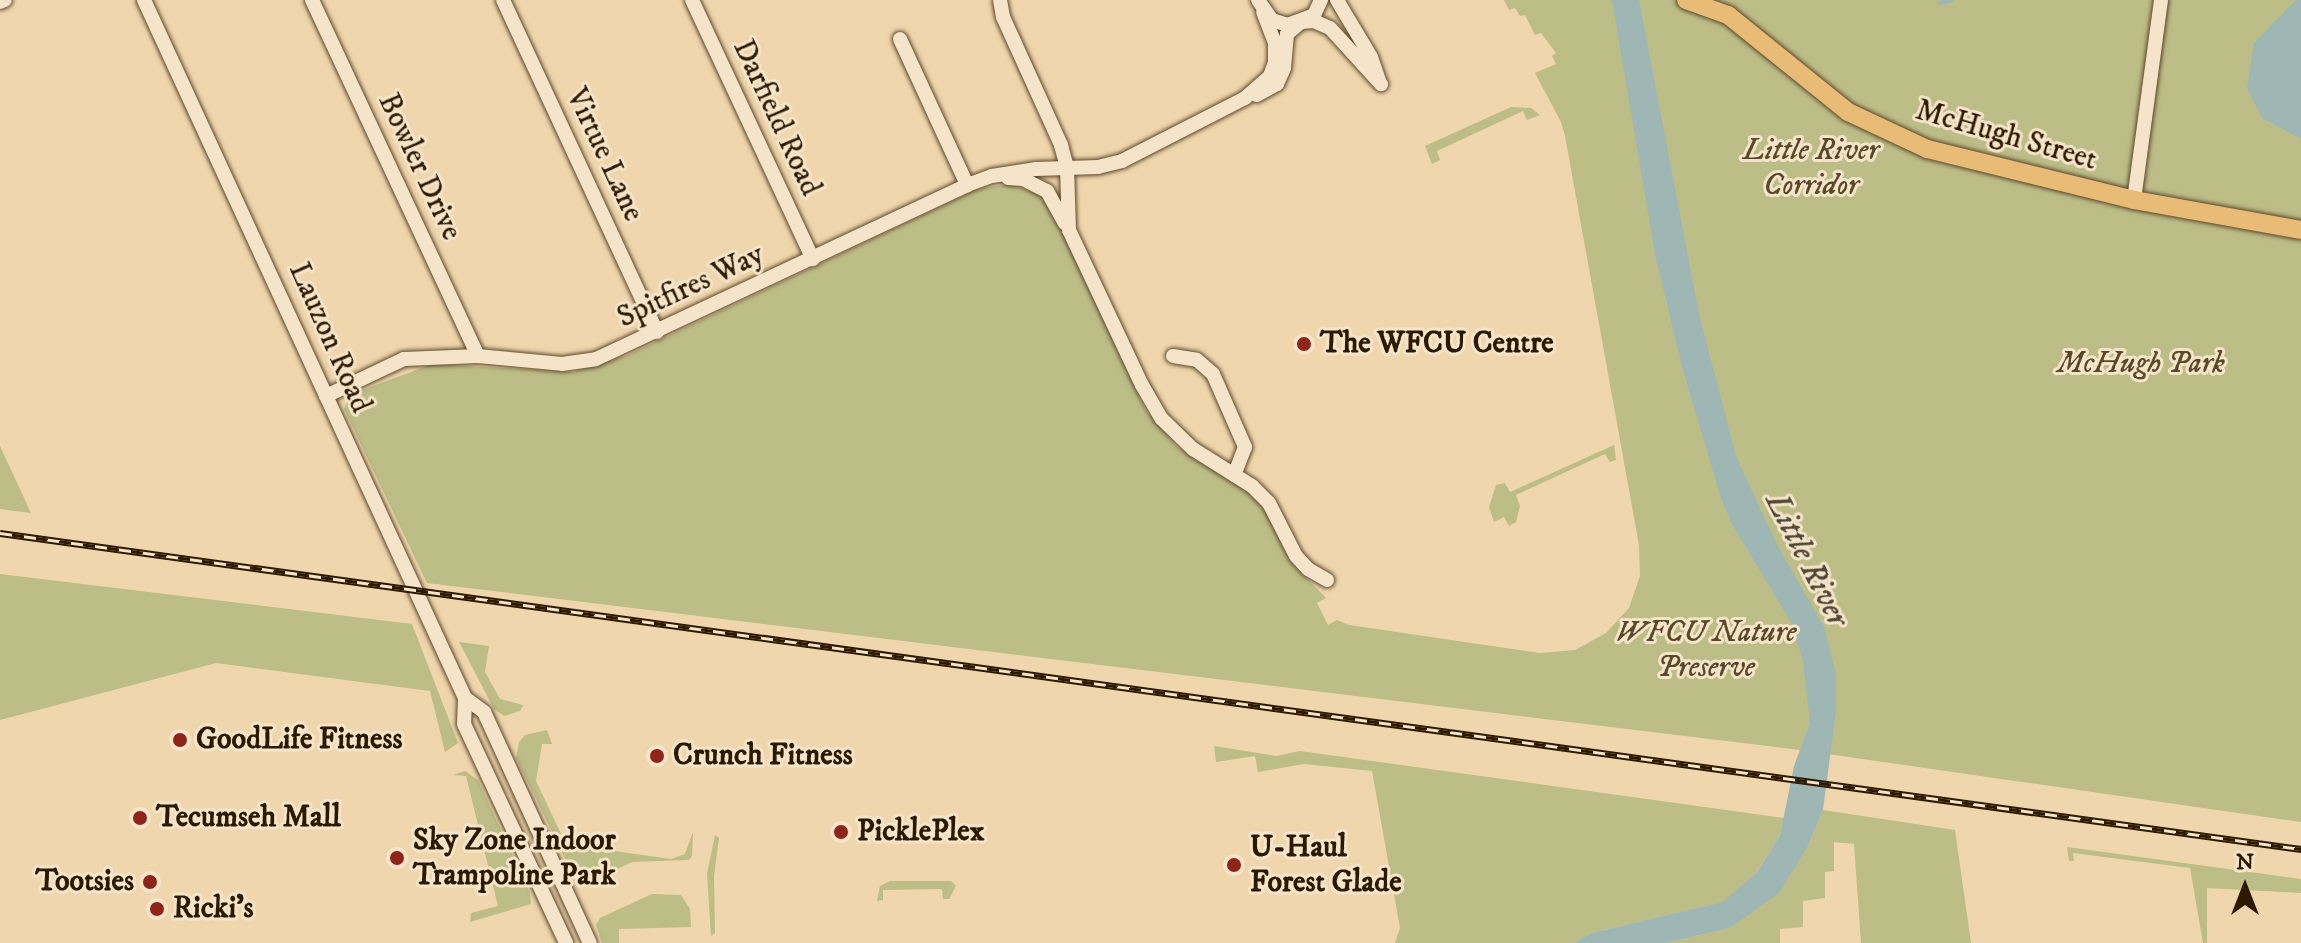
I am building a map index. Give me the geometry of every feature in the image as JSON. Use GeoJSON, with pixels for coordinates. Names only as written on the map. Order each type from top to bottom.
{"type":"FeatureCollection","features":[{"type":"Feature","properties":{"kind":"main road","name":"McHugh Street"},"geometry":{"type":"LineString","coordinates":[[1686,0],[1728,15],[1848,112],[1927,149],[2134,200],[2301,230]]}},
{"type":"Feature","properties":{"kind":"street","name":"Lauzon Road"},"geometry":{"type":"LineString","coordinates":[[144,0],[465,698],[464,724],[566,943]]}},
{"type":"Feature","properties":{"kind":"street","name":"Bowler Drive"},"geometry":{"type":"LineString","coordinates":[[312,0],[478,356]]}},
{"type":"Feature","properties":{"kind":"street","name":"Virtue Lane"},"geometry":{"type":"LineString","coordinates":[[503,0],[657,332]]}},
{"type":"Feature","properties":{"kind":"street","name":"Darfield Road"},"geometry":{"type":"LineString","coordinates":[[692,0],[813,259]]}},
{"type":"Feature","properties":{"kind":"street"},"geometry":{"type":"LineString","coordinates":[[1000,0],[1003,17],[1061,145],[1067,167],[1069,230]]}},
{"type":"Feature","properties":{"kind":"street"},"geometry":{"type":"LineString","coordinates":[[1301,22],[1314,15],[1321,0]]}},
{"type":"Feature","properties":{"kind":"street"},"geometry":{"type":"LineString","coordinates":[[1261,6],[1287,25],[1314,21],[1330,28],[1381,84],[1371,57],[1337,0]]}},
{"type":"Feature","properties":{"kind":"street"},"geometry":{"type":"LineString","coordinates":[[2134,200],[2161,0]]}},
{"type":"Feature","properties":{"kind":"street"},"geometry":{"type":"LineString","coordinates":[[1245,98],[1270,76],[1275,62],[1273,29],[1261,6]]}},
{"type":"Feature","properties":{"kind":"street","name":"Spitfires Way"},"geometry":{"type":"LineString","coordinates":[[326,396],[404,359],[478,356],[562,364],[596,359],[967,185],[992,176],[1067,167],[1098,167],[1122,161],[1245,98],[1263,94],[1277,84],[1284,68],[1287,34],[1301,22]]}},
{"type":"Feature","properties":{"kind":"street"},"geometry":{"type":"LineString","coordinates":[[900,39],[967,185]]}},
{"type":"Feature","properties":{"kind":"street"},"geometry":{"type":"LineString","coordinates":[[992,176],[1023,179],[1047,191],[1069,230],[1142,385],[1162,419],[1193,449],[1234,475],[1269,503],[1296,556],[1308,569],[1327,580]]}},
{"type":"Feature","properties":{"kind":"street"},"geometry":{"type":"LineString","coordinates":[[1173,356],[1197,360],[1213,374],[1245,447],[1234,475]]}},
{"type":"Feature","properties":{"kind":"street","name":"Lauzon Road"},"geometry":{"type":"LineString","coordinates":[[465,698],[484,712],[590,943]]}},
{"type":"Feature","properties":{"kind":"green space"},"geometry":{"type":"Polygon","coordinates":[[[1504,0],[2301,0],[2301,822],[1800,750],[427,583],[344,409],[351,394],[433,364],[573,372],[626,356],[978,189],[1009,184],[1041,195],[1054,210],[1145,409],[1176,446],[1249,492],[1266,512],[1294,565],[1326,598],[1317,603],[1328,625],[1337,620],[1349,625],[1540,653],[1575,650],[1606,633],[1629,608],[1640,576],[1639,545],[1565,136],[1561,122],[1535,73],[1556,64],[1552,56],[1556,53],[1541,33],[1535,35],[1525,15],[1520,16],[1515,8],[1509,10],[1504,0]]]}},
{"type":"Feature","properties":{"kind":"green space"},"geometry":{"type":"Polygon","coordinates":[[[1511,107],[1531,108],[1540,115],[1527,120],[1523,111],[1437,151],[1440,160],[1432,164],[1425,146],[1511,107]]]}},
{"type":"Feature","properties":{"kind":"green space"},"geometry":{"type":"Polygon","coordinates":[[[1614,445],[1616,460],[1610,462],[1605,454],[1516,495],[1520,506],[1516,522],[1509,526],[1504,517],[1494,522],[1489,507],[1496,485],[1505,483],[1510,492],[1614,445]]]}},
{"type":"Feature","properties":{"kind":"green space"},"geometry":{"type":"Polygon","coordinates":[[[0,446],[31,513],[0,509],[0,446]]]}},
{"type":"Feature","properties":{"kind":"green space"},"geometry":{"type":"Polygon","coordinates":[[[0,574],[412,624],[458,743],[445,752],[430,691],[216,663],[0,720],[0,574]]]}},
{"type":"Feature","properties":{"kind":"green space"},"geometry":{"type":"Polygon","coordinates":[[[459,642],[489,646],[485,672],[500,699],[523,705],[520,711],[504,716],[494,709],[459,642]]]}},
{"type":"Feature","properties":{"kind":"green space"},"geometry":{"type":"Polygon","coordinates":[[[547,730],[552,744],[542,744],[536,781],[563,838],[571,835],[586,847],[671,859],[685,854],[693,832],[692,856],[689,860],[632,862],[594,880],[576,881],[516,758],[519,742],[525,735],[547,730]]]}},
{"type":"Feature","properties":{"kind":"green space"},"geometry":{"type":"Polygon","coordinates":[[[1214,746],[1276,756],[1300,751],[1784,818],[1780,835],[1758,871],[1724,902],[1591,933],[1574,943],[1395,943],[1400,928],[1372,771],[1304,764],[1258,772],[1255,756],[1216,762],[1214,746]]]}},
{"type":"Feature","properties":{"kind":"green space"},"geometry":{"type":"Polygon","coordinates":[[[465,771],[478,780],[530,893],[531,904],[470,922],[471,913],[498,906],[466,776],[453,775],[465,771]]]}},
{"type":"Feature","properties":{"kind":"green space"},"geometry":{"type":"Polygon","coordinates":[[[1823,810],[1955,830],[1971,943],[1861,943],[1854,844],[1834,842],[1834,871],[1825,872],[1825,898],[1803,901],[1803,927],[1780,929],[1780,943],[1666,943],[1730,928],[1808,846],[1823,810]]]}},
{"type":"Feature","properties":{"kind":"green space"},"geometry":{"type":"Polygon","coordinates":[[[715,835],[719,838],[714,876],[715,933],[711,936],[707,874],[715,835]]]}},
{"type":"Feature","properties":{"kind":"green space"},"geometry":{"type":"Polygon","coordinates":[[[2067,847],[2301,879],[2301,893],[2207,888],[2207,943],[2203,943],[2190,868],[2073,853],[2074,861],[2069,861],[2067,847]]]}},
{"type":"Feature","properties":{"kind":"green space"},"geometry":{"type":"Polygon","coordinates":[[[890,881],[951,881],[956,886],[949,899],[943,899],[942,889],[883,890],[883,900],[877,901],[880,886],[890,881]]]}},
{"type":"Feature","properties":{"kind":"green space"},"geometry":{"type":"Polygon","coordinates":[[[652,894],[681,895],[690,909],[691,927],[619,929],[619,943],[602,943],[596,925],[600,918],[652,894]]]}},
{"type":"Feature","properties":{"kind":"water"},"geometry":{"type":"Polygon","coordinates":[[[1612,0],[1639,0],[1699,314],[1736,456],[1776,543],[1824,627],[1836,674],[1836,711],[1823,810],[1808,846],[1779,893],[1730,928],[1666,943],[1574,943],[1591,933],[1723,902],[1758,871],[1780,835],[1794,766],[1810,723],[1803,661],[1792,624],[1732,524],[1721,498],[1682,367],[1655,254],[1612,0]]]}},
{"type":"Feature","properties":{"kind":"water"},"geometry":{"type":"Polygon","coordinates":[[[2296,0],[2301,0],[2301,139],[2262,118],[2247,88],[2254,43],[2296,0]]]}},
{"type":"Feature","properties":{"kind":"waterway"},"geometry":{"type":"LineString","coordinates":[[1940,3],[1952,0]]}},
{"type":"Feature","properties":{"kind":"railway"},"geometry":{"type":"LineString","coordinates":[[0,533],[2301,849]]}},
{"type":"Feature","properties":{"kind":"place","name":"The WFCU Centre"},"geometry":{"type":"Point","coordinates":[1304,344]}},
{"type":"Feature","properties":{"kind":"place","name":"GoodLife Fitness"},"geometry":{"type":"Point","coordinates":[180,740]}},
{"type":"Feature","properties":{"kind":"place","name":"Crunch Fitness"},"geometry":{"type":"Point","coordinates":[657,756]}},
{"type":"Feature","properties":{"kind":"place","name":"Tecumseh Mall"},"geometry":{"type":"Point","coordinates":[140,818]}},
{"type":"Feature","properties":{"kind":"place","name":"PicklePlex"},"geometry":{"type":"Point","coordinates":[841,832]}},
{"type":"Feature","properties":{"kind":"place","name":"Sky Zone Indoor Trampoline Park"},"geometry":{"type":"Point","coordinates":[397,858]}},
{"type":"Feature","properties":{"kind":"place","name":"U-Haul Forest Glade"},"geometry":{"type":"Point","coordinates":[1234,865]}},
{"type":"Feature","properties":{"kind":"place","name":"Tootsies"},"geometry":{"type":"Point","coordinates":[150,882]}},
{"type":"Feature","properties":{"kind":"place","name":"Ricki's"},"geometry":{"type":"Point","coordinates":[157,909]}},
{"type":"Feature","properties":{"kind":"park label","name":"Little River Corridor"},"geometry":{"type":"Point","coordinates":[1811,168]}},
{"type":"Feature","properties":{"kind":"park label","name":"McHugh Park"},"geometry":{"type":"Point","coordinates":[2141,364]}},
{"type":"Feature","properties":{"kind":"park label","name":"WFCU Nature Preserve"},"geometry":{"type":"Point","coordinates":[1706,650]}},
{"type":"Feature","properties":{"kind":"water label","name":"Little River"},"geometry":{"type":"Point","coordinates":[1806,560]}}]}
